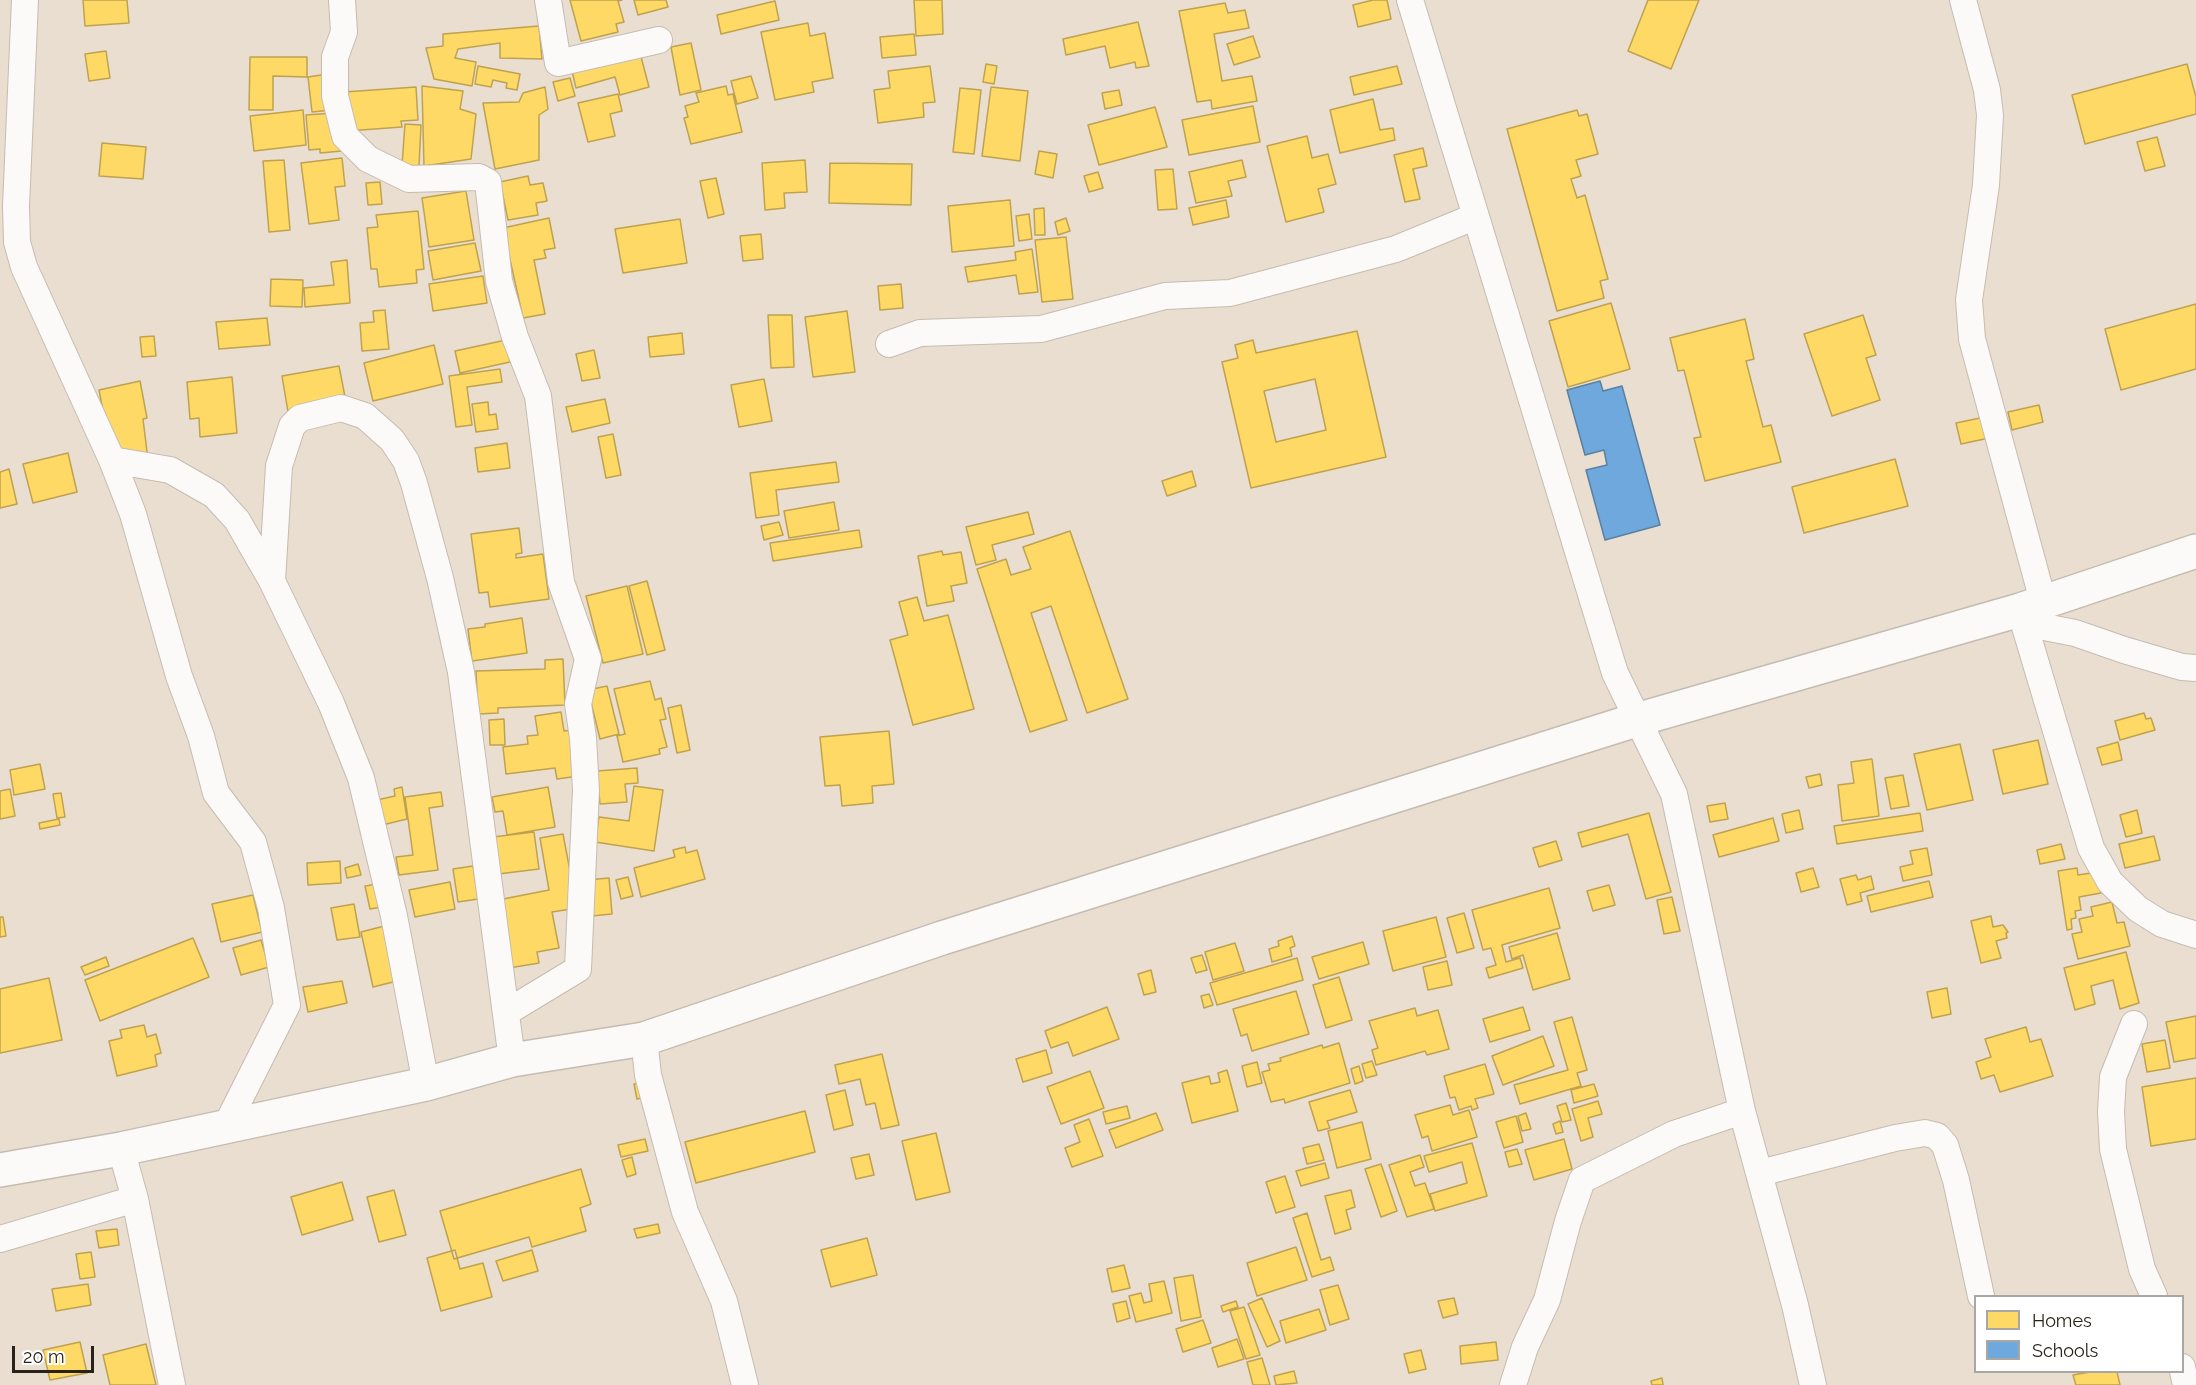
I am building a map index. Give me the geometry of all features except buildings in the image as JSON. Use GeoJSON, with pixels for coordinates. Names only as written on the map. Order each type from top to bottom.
{"type":"FeatureCollection","features":[{"type":"Feature","properties":{"kind":"highway"},"geometry":{"type":"LineString","coordinates":[[0,1170],[121,1149],[426,1084],[512,1060],[644,1039],[942,938],[1636,720],[2029,612],[2196,551]]}},
{"type":"Feature","properties":{"kind":"street"},"geometry":{"type":"LineString","coordinates":[[25,0],[12,55],[17,242],[32,285],[112,460],[134,514],[179,676],[201,736],[216,793],[253,842],[271,908],[287,1005],[226,1126]]}},
{"type":"Feature","properties":{"kind":"street"},"geometry":{"type":"LineString","coordinates":[[342,0],[344,32],[335,57],[335,96],[345,136],[368,159],[409,179],[479,177],[488,182],[499,281],[515,337],[538,396],[561,582],[588,659],[578,704],[586,790],[578,969],[507,1011]]}},
{"type":"Feature","properties":{"kind":"street"},"geometry":{"type":"LineString","coordinates":[[548,0],[558,63],[659,40]]}},
{"type":"Feature","properties":{"kind":"street"},"geometry":{"type":"LineString","coordinates":[[1410,0],[1474,217],[1615,673],[1674,794],[1742,1111],[1795,1305],[1813,1385]]}},
{"type":"Feature","properties":{"kind":"street"},"geometry":{"type":"LineString","coordinates":[[1963,0],[1988,90],[1990,115],[1986,185],[1969,300],[1972,339],[2029,612],[2091,848],[2110,882],[2146,914],[2162,924],[2196,935]]}},
{"type":"Feature","properties":{"kind":"street"},"geometry":{"type":"LineString","coordinates":[[889,344],[920,333],[1041,329],[1165,296],[1230,293],[1396,249],[1474,217]]}},
{"type":"Feature","properties":{"kind":"street"},"geometry":{"type":"LineString","coordinates":[[272,581],[279,466],[292,426],[300,418],[341,408],[365,416],[392,440],[405,461],[414,483],[440,578],[461,672],[512,1060]]}},
{"type":"Feature","properties":{"kind":"street"},"geometry":{"type":"LineString","coordinates":[[112,460],[142,463],[170,470],[214,495],[237,520],[272,581],[331,703],[360,778],[394,916],[426,1084]]}},
{"type":"Feature","properties":{"kind":"street"},"geometry":{"type":"LineString","coordinates":[[2029,612],[2075,633],[2182,667],[2196,668]]}},
{"type":"Feature","properties":{"kind":"street"},"geometry":{"type":"LineString","coordinates":[[2134,1024],[2119,1056],[2113,1077],[2111,1112],[2113,1149],[2142,1269],[2154,1295]]}},
{"type":"Feature","properties":{"kind":"street"},"geometry":{"type":"LineString","coordinates":[[644,1039],[648,1075],[686,1212],[724,1301],[745,1385]]}},
{"type":"Feature","properties":{"kind":"street"},"geometry":{"type":"LineString","coordinates":[[1513,1385],[1525,1347],[1547,1300],[1568,1221],[1582,1180],[1674,1134],[1742,1111]]}},
{"type":"Feature","properties":{"kind":"street"},"geometry":{"type":"LineString","coordinates":[[1760,1173],[1895,1138],[1925,1133],[1937,1136],[1945,1145],[1956,1180],[1981,1295]]}},
{"type":"Feature","properties":{"kind":"street"},"geometry":{"type":"LineString","coordinates":[[121,1149],[135,1199],[172,1385]]}},
{"type":"Feature","properties":{"kind":"street"},"geometry":{"type":"LineString","coordinates":[[0,1239],[135,1199]]}}]}
